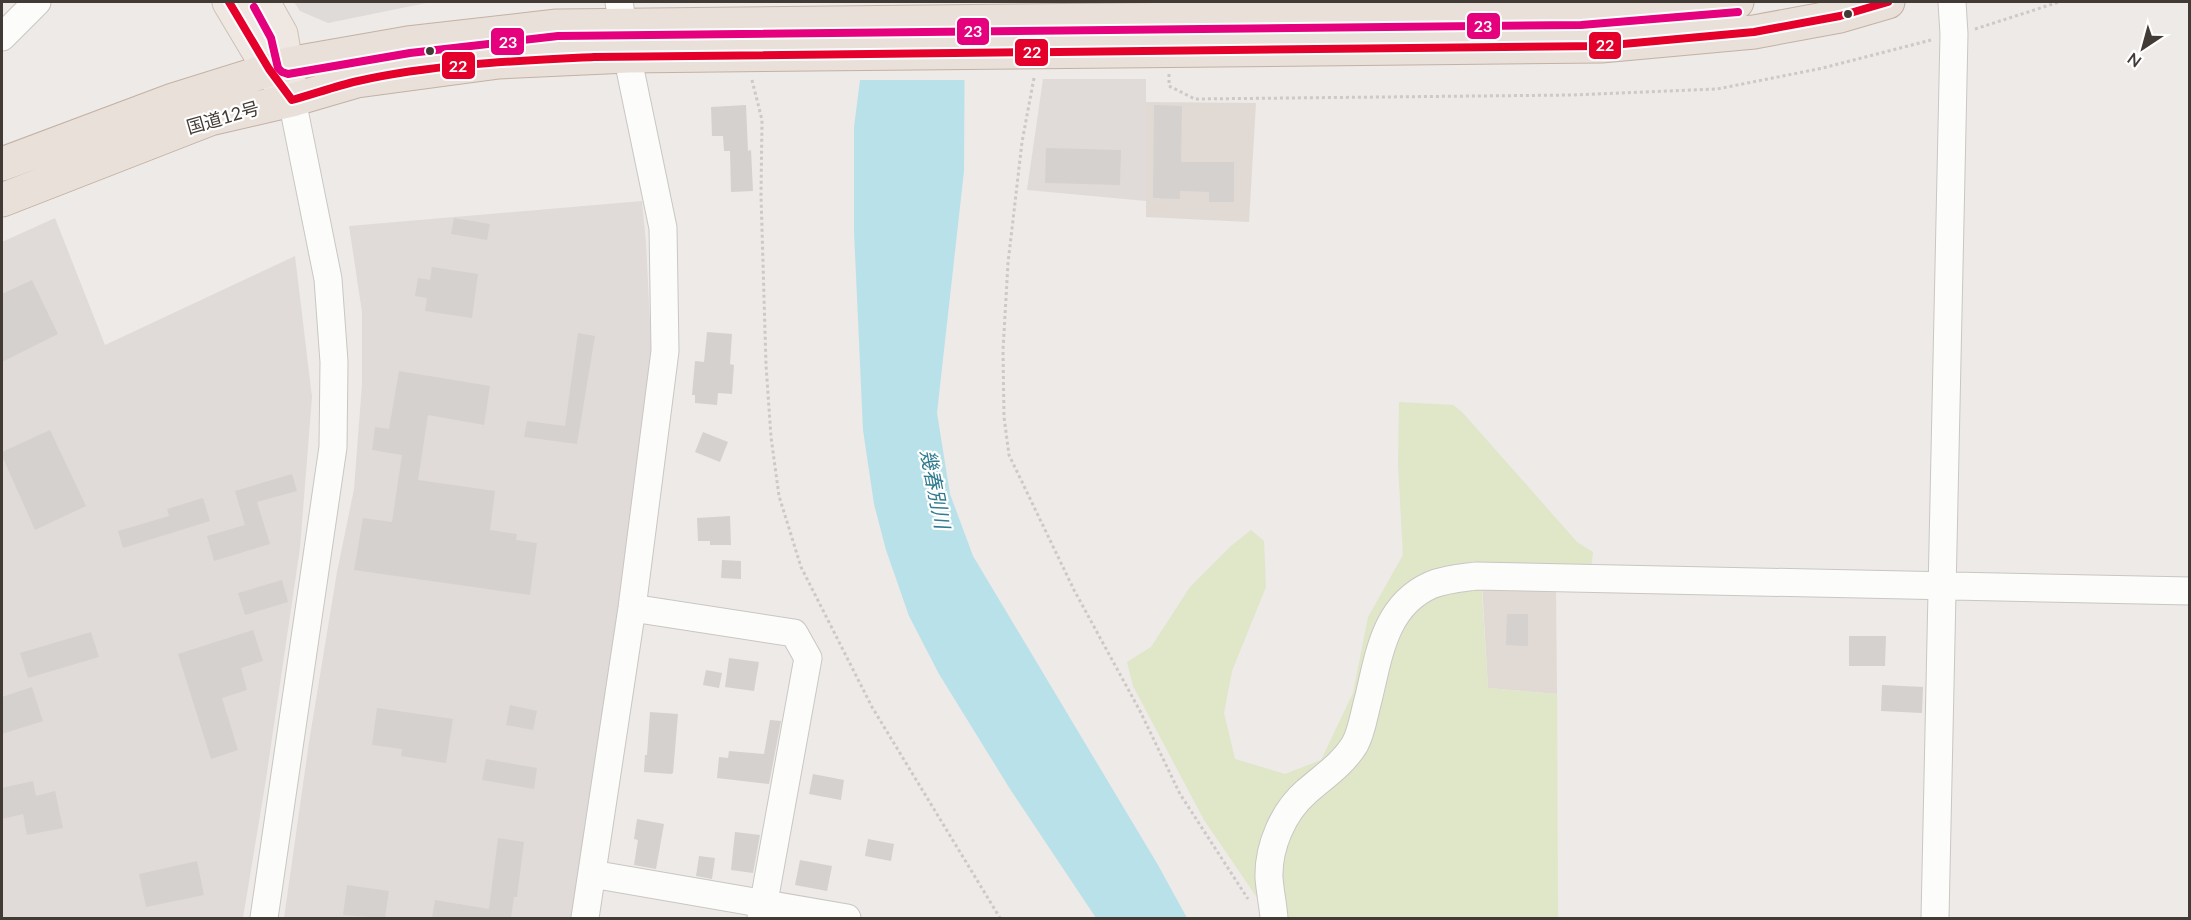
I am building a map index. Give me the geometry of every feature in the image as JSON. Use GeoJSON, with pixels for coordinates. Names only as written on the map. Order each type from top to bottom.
{"type":"FeatureCollection","features":[{"type":"Feature","properties":{"kind":"highway","name":"国道12号"},"geometry":{"type":"LineString","coordinates":[[2,200],[210,119],[292,100],[357,81],[499,62],[623,27],[748,54],[789,39],[1005,20],[1221,10],[1581,15],[1737,2]]}},
{"type":"Feature","properties":{"kind":"highway","name":"国道12号"},"geometry":{"type":"LineString","coordinates":[[2,164],[172,99],[278,67],[430,40],[557,27],[623,27],[1021,52],[1601,46],[1754,33],[1840,16],[1888,2]]}},
{"type":"Feature","properties":{"kind":"main road"},"geometry":{"type":"LineString","coordinates":[[229,2],[278,67],[292,100]]}},
{"type":"Feature","properties":{"kind":"main road"},"geometry":{"type":"LineString","coordinates":[[262,2],[281,34],[278,67]]}},
{"type":"Feature","properties":{"kind":"street"},"geometry":{"type":"LineString","coordinates":[[2,37],[37,2]]}},
{"type":"Feature","properties":{"kind":"street"},"geometry":{"type":"LineString","coordinates":[[1935,918],[1954,34],[1952,2]]}},
{"type":"Feature","properties":{"kind":"street"},"geometry":{"type":"LineString","coordinates":[[585,918],[632,608],[665,351],[663,228],[623,27]]}},
{"type":"Feature","properties":{"kind":"street"},"geometry":{"type":"LineString","coordinates":[[264,918],[333,447],[334,362],[328,279],[292,100]]}},
{"type":"Feature","properties":{"kind":"street"},"geometry":{"type":"LineString","coordinates":[[1274,918],[1269,878],[1270,863],[1274,842],[1282,825],[1304,794],[1338,765],[1355,744],[1386,630],[1403,605],[1430,586],[1442,581],[1476,576],[2190,591]]}},
{"type":"Feature","properties":{"kind":"street"},"geometry":{"type":"LineString","coordinates":[[632,608],[794,633],[808,658],[762,911]]}},
{"type":"Feature","properties":{"kind":"street"},"geometry":{"type":"LineString","coordinates":[[592,874],[762,911],[847,918]]}},
{"type":"Feature","properties":{"kind":"path"},"geometry":{"type":"LineString","coordinates":[[1168,51],[1169,86],[1195,99],[1571,95],[1717,88],[1823,68],[1986,26],[2059,2]]}},
{"type":"Feature","properties":{"kind":"path"},"geometry":{"type":"LineString","coordinates":[[1021,52],[1034,77],[1014,197],[1008,263],[1003,350],[1004,417],[1009,455],[1074,590],[1140,711],[1180,794],[1250,902]]}},
{"type":"Feature","properties":{"kind":"path"},"geometry":{"type":"LineString","coordinates":[[748,54],[752,84],[762,120],[761,195],[766,365],[771,437],[779,496],[801,567],[872,707],[1000,918]]}},
{"type":"Feature","properties":{"kind":"shaded area"},"geometry":{"type":"Polygon","coordinates":[[[294,2],[431,2],[328,23],[300,11],[294,2]]]}},
{"type":"Feature","properties":{"kind":"shaded area"},"geometry":{"type":"Polygon","coordinates":[[[1043,79],[1146,79],[1146,201],[1027,190],[1043,79]]]}},
{"type":"Feature","properties":{"kind":"shaded area"},"geometry":{"type":"Polygon","coordinates":[[[1146,102],[1256,103],[1249,222],[1146,217],[1146,102]]]}},
{"type":"Feature","properties":{"kind":"shaded area"},"geometry":{"type":"Polygon","coordinates":[[[642,201],[652,363],[600,742],[572,918],[284,918],[309,742],[337,572],[354,489],[362,384],[362,312],[349,226],[642,201]]]}},
{"type":"Feature","properties":{"kind":"shaded area"},"geometry":{"type":"Polygon","coordinates":[[[55,218],[105,345],[295,256],[312,397],[300,548],[243,918],[2,918],[2,242],[55,218]]]}},
{"type":"Feature","properties":{"kind":"shaded area"},"geometry":{"type":"Polygon","coordinates":[[[1482,583],[1556,587],[1557,694],[1488,688],[1482,583]]]}},
{"type":"Feature","properties":{"kind":"green space"},"geometry":{"type":"Polygon","coordinates":[[[1399,402],[1453,405],[1462,412],[1577,542],[1593,552],[1591,570],[1482,569],[1488,688],[1557,694],[1558,918],[1271,918],[1204,820],[1133,686],[1127,662],[1151,647],[1190,587],[1231,546],[1251,530],[1264,541],[1266,587],[1232,671],[1224,713],[1235,759],[1285,774],[1321,760],[1353,693],[1368,617],[1403,555],[1398,464],[1399,402]]]}},
{"type":"Feature","properties":{"kind":"water","name":"幾春別川"},"geometry":{"type":"Polygon","coordinates":[[[870,2],[965,2],[964,171],[937,413],[950,494],[973,556],[1158,865],[1187,918],[1096,918],[1010,789],[939,674],[909,616],[886,550],[874,504],[863,430],[854,231],[854,127],[870,2]]]}},
{"type":"Feature","properties":{"kind":"pier"},"geometry":{"type":"Polygon","coordinates":[[[867,2],[968,2],[968,80],[857,80],[867,2]]]}},
{"type":"Feature","properties":{"kind":"building"},"geometry":{"type":"Polygon","coordinates":[[[746,105],[753,191],[731,192],[730,151],[724,151],[723,136],[712,136],[711,107],[746,105]]]}},
{"type":"Feature","properties":{"kind":"building"},"geometry":{"type":"Polygon","coordinates":[[[1154,105],[1182,106],[1181,162],[1234,162],[1234,202],[1209,202],[1209,192],[1180,191],[1180,199],[1153,198],[1154,105]]]}},
{"type":"Feature","properties":{"kind":"building"},"geometry":{"type":"Polygon","coordinates":[[[1046,148],[1121,150],[1120,185],[1045,183],[1046,148]]]}},
{"type":"Feature","properties":{"kind":"building"},"geometry":{"type":"Polygon","coordinates":[[[454,218],[490,224],[487,240],[451,234],[454,218]]]}},
{"type":"Feature","properties":{"kind":"building"},"geometry":{"type":"Polygon","coordinates":[[[432,267],[478,274],[472,318],[425,311],[427,298],[415,296],[418,278],[430,280],[432,267]]]}},
{"type":"Feature","properties":{"kind":"building"},"geometry":{"type":"Polygon","coordinates":[[[32,280],[58,334],[2,362],[2,294],[32,280]]]}},
{"type":"Feature","properties":{"kind":"building"},"geometry":{"type":"Polygon","coordinates":[[[707,332],[732,334],[730,364],[734,365],[732,394],[718,393],[717,405],[695,403],[695,395],[692,395],[695,361],[704,362],[707,332]]]}},
{"type":"Feature","properties":{"kind":"building"},"geometry":{"type":"Polygon","coordinates":[[[578,333],[595,336],[577,444],[524,437],[527,421],[565,426],[578,333]]]}},
{"type":"Feature","properties":{"kind":"building"},"geometry":{"type":"Polygon","coordinates":[[[399,371],[490,386],[484,425],[428,415],[418,480],[495,491],[490,530],[517,534],[516,540],[537,543],[530,595],[354,570],[363,518],[392,522],[402,455],[372,450],[375,427],[389,429],[399,371]]]}},
{"type":"Feature","properties":{"kind":"building"},"geometry":{"type":"Polygon","coordinates":[[[50,430],[86,506],[35,530],[2,452],[50,430]]]}},
{"type":"Feature","properties":{"kind":"building"},"geometry":{"type":"Polygon","coordinates":[[[703,432],[728,442],[720,462],[695,452],[703,432]]]}},
{"type":"Feature","properties":{"kind":"building"},"geometry":{"type":"Polygon","coordinates":[[[292,474],[297,491],[257,502],[270,544],[214,561],[207,536],[245,525],[235,491],[292,474]]]}},
{"type":"Feature","properties":{"kind":"building"},"geometry":{"type":"Polygon","coordinates":[[[203,498],[210,521],[123,548],[118,531],[169,516],[167,509],[203,498]]]}},
{"type":"Feature","properties":{"kind":"building"},"geometry":{"type":"Polygon","coordinates":[[[730,516],[731,545],[710,545],[710,541],[698,541],[697,518],[730,516]]]}},
{"type":"Feature","properties":{"kind":"building"},"geometry":{"type":"Polygon","coordinates":[[[722,560],[741,561],[741,579],[721,578],[722,560]]]}},
{"type":"Feature","properties":{"kind":"building"},"geometry":{"type":"Polygon","coordinates":[[[282,580],[288,602],[245,615],[238,593],[282,580]]]}},
{"type":"Feature","properties":{"kind":"building"},"geometry":{"type":"Polygon","coordinates":[[[1507,614],[1528,614],[1528,646],[1506,645],[1507,614]]]}},
{"type":"Feature","properties":{"kind":"building"},"geometry":{"type":"Polygon","coordinates":[[[253,630],[263,661],[241,668],[247,690],[222,698],[238,750],[211,759],[178,654],[253,630]]]}},
{"type":"Feature","properties":{"kind":"building"},"geometry":{"type":"Polygon","coordinates":[[[91,632],[99,657],[28,678],[20,653],[91,632]]]}},
{"type":"Feature","properties":{"kind":"building"},"geometry":{"type":"Polygon","coordinates":[[[1849,636],[1886,636],[1885,666],[1849,666],[1849,636]]]}},
{"type":"Feature","properties":{"kind":"building"},"geometry":{"type":"Polygon","coordinates":[[[729,658],[759,662],[754,691],[725,687],[729,658]]]}},
{"type":"Feature","properties":{"kind":"building"},"geometry":{"type":"Polygon","coordinates":[[[706,670],[722,673],[719,688],[703,685],[706,670]]]}},
{"type":"Feature","properties":{"kind":"building"},"geometry":{"type":"Polygon","coordinates":[[[1882,685],[1923,687],[1922,713],[1881,711],[1882,685]]]}},
{"type":"Feature","properties":{"kind":"building"},"geometry":{"type":"Polygon","coordinates":[[[32,687],[43,721],[2,734],[2,697],[32,687]]]}},
{"type":"Feature","properties":{"kind":"building"},"geometry":{"type":"Polygon","coordinates":[[[510,705],[537,711],[533,730],[506,725],[510,705]]]}},
{"type":"Feature","properties":{"kind":"building"},"geometry":{"type":"Polygon","coordinates":[[[377,708],[453,719],[446,763],[401,756],[402,749],[372,745],[377,708]]]}},
{"type":"Feature","properties":{"kind":"building"},"geometry":{"type":"Polygon","coordinates":[[[650,712],[678,714],[673,773],[671,774],[644,772],[650,712]]]}},
{"type":"Feature","properties":{"kind":"building"},"geometry":{"type":"Polygon","coordinates":[[[770,720],[781,721],[769,784],[717,778],[719,757],[728,758],[729,751],[764,754],[770,720]]]}},
{"type":"Feature","properties":{"kind":"building"},"geometry":{"type":"Polygon","coordinates":[[[486,759],[537,768],[534,789],[482,780],[486,759]]]}},
{"type":"Feature","properties":{"kind":"building"},"geometry":{"type":"Polygon","coordinates":[[[813,774],[844,780],[841,800],[809,794],[813,774]]]}},
{"type":"Feature","properties":{"kind":"building"},"geometry":{"type":"Polygon","coordinates":[[[33,781],[36,796],[55,791],[63,828],[27,835],[23,814],[2,819],[2,788],[33,781]]]}},
{"type":"Feature","properties":{"kind":"building"},"geometry":{"type":"Polygon","coordinates":[[[637,819],[664,824],[656,869],[634,865],[638,840],[634,839],[637,819]]]}},
{"type":"Feature","properties":{"kind":"building"},"geometry":{"type":"Polygon","coordinates":[[[735,832],[760,835],[753,873],[731,870],[735,832]]]}},
{"type":"Feature","properties":{"kind":"building"},"geometry":{"type":"Polygon","coordinates":[[[498,838],[524,842],[517,897],[514,897],[511,918],[432,918],[435,900],[489,909],[498,838]]]}},
{"type":"Feature","properties":{"kind":"building"},"geometry":{"type":"Polygon","coordinates":[[[868,839],[894,844],[891,861],[865,856],[868,839]]]}},
{"type":"Feature","properties":{"kind":"building"},"geometry":{"type":"Polygon","coordinates":[[[699,856],[715,858],[712,879],[696,876],[699,856]]]}},
{"type":"Feature","properties":{"kind":"building"},"geometry":{"type":"Polygon","coordinates":[[[800,860],[832,866],[827,891],[795,885],[800,860]]]}},
{"type":"Feature","properties":{"kind":"building"},"geometry":{"type":"Polygon","coordinates":[[[197,861],[204,895],[146,907],[139,874],[197,861]]]}},
{"type":"Feature","properties":{"kind":"building"},"geometry":{"type":"Polygon","coordinates":[[[347,885],[389,891],[385,918],[343,915],[347,885]]]}},
{"type":"Feature","properties":{"kind":"transit line","name":"22"},"geometry":{"type":"LineString","coordinates":[[229,2],[269,69],[292,100],[387,75],[475,64],[594,57],[1601,46],[1754,32],[1840,16],[1888,2]]}},
{"type":"Feature","properties":{"kind":"transit line","name":"23"},"geometry":{"type":"LineString","coordinates":[[254,7],[271,38],[278,68],[288,74],[410,53],[558,36],[1581,25],[1738,12]]}}]}
